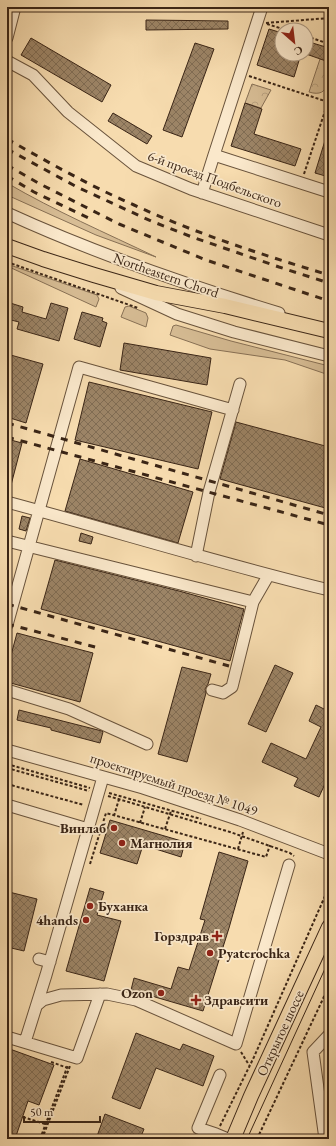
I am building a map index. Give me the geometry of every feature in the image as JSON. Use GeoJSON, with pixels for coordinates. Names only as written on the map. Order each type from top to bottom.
{"type":"FeatureCollection","features":[{"type":"Feature","properties":{"kind":"main road","name":"Northeastern Chord"},"geometry":{"type":"LineString","coordinates":[[7,246],[94,276],[156,293],[225,306],[329,329]]}},
{"type":"Feature","properties":{"kind":"main road","name":"Открытое шоссе"},"geometry":{"type":"LineString","coordinates":[[233,1139],[251,1096],[329,927]]}},
{"type":"Feature","properties":{"kind":"street"},"geometry":{"type":"LineString","coordinates":[[7,38],[15,7]]}},
{"type":"Feature","properties":{"kind":"street"},"geometry":{"type":"LineString","coordinates":[[202,192],[240,74],[261,24],[262,7]]}},
{"type":"Feature","properties":{"kind":"street","name":"6-й проезд Подбельского"},"geometry":{"type":"LineString","coordinates":[[7,61],[33,75],[68,112],[136,166],[202,192],[329,234]]}},
{"type":"Feature","properties":{"kind":"street"},"geometry":{"type":"LineString","coordinates":[[214,155],[329,192]]}},
{"type":"Feature","properties":{"kind":"street"},"geometry":{"type":"LineString","coordinates":[[7,205],[84,238],[162,268]]}},
{"type":"Feature","properties":{"kind":"street","name":"Northeastern Chord"},"geometry":{"type":"LineString","coordinates":[[7,213],[79,243],[158,273],[329,329]]}},
{"type":"Feature","properties":{"kind":"street"},"geometry":{"type":"LineString","coordinates":[[94,276],[177,314],[234,332],[329,356]]}},
{"type":"Feature","properties":{"kind":"street"},"geometry":{"type":"LineString","coordinates":[[7,625],[79,367],[233,410]]}},
{"type":"Feature","properties":{"kind":"street"},"geometry":{"type":"LineString","coordinates":[[196,556],[209,492],[240,384]]}},
{"type":"Feature","properties":{"kind":"street"},"geometry":{"type":"LineString","coordinates":[[7,502],[268,576],[329,590]]}},
{"type":"Feature","properties":{"kind":"street"},"geometry":{"type":"LineString","coordinates":[[7,541],[253,602]]}},
{"type":"Feature","properties":{"kind":"street"},"geometry":{"type":"LineString","coordinates":[[212,690],[223,693],[232,687],[253,602],[268,576]]}},
{"type":"Feature","properties":{"kind":"street"},"geometry":{"type":"LineString","coordinates":[[7,690],[69,709],[147,744]]}},
{"type":"Feature","properties":{"kind":"street","name":"проектируемый проезд № 1049"},"geometry":{"type":"LineString","coordinates":[[7,750],[143,788],[240,820],[329,854]]}},
{"type":"Feature","properties":{"kind":"street"},"geometry":{"type":"LineString","coordinates":[[25,1042],[46,975],[45,961],[88,829],[103,777]]}},
{"type":"Feature","properties":{"kind":"street"},"geometry":{"type":"LineString","coordinates":[[7,805],[88,829]]}},
{"type":"Feature","properties":{"kind":"street"},"geometry":{"type":"LineString","coordinates":[[37,1005],[43,1000],[61,995],[107,994],[136,1000],[236,1044],[292,861]]}},
{"type":"Feature","properties":{"kind":"street"},"geometry":{"type":"LineString","coordinates":[[46,975],[55,990],[61,995]]}},
{"type":"Feature","properties":{"kind":"street"},"geometry":{"type":"LineString","coordinates":[[7,1037],[77,1058],[100,994]]}},
{"type":"Feature","properties":{"kind":"street"},"geometry":{"type":"LineString","coordinates":[[325,1139],[313,1052],[329,1035]]}},
{"type":"Feature","properties":{"kind":"street"},"geometry":{"type":"LineString","coordinates":[[220,1075],[198,1128],[228,1139]]}},
{"type":"Feature","properties":{"kind":"path"},"geometry":{"type":"LineString","coordinates":[[261,24],[329,18]]}},
{"type":"Feature","properties":{"kind":"path"},"geometry":{"type":"LineString","coordinates":[[261,24],[274,27]]}},
{"type":"Feature","properties":{"kind":"path"},"geometry":{"type":"LineString","coordinates":[[314,39],[329,44]]}},
{"type":"Feature","properties":{"kind":"path"},"geometry":{"type":"LineString","coordinates":[[240,74],[328,100],[302,183]]}},
{"type":"Feature","properties":{"kind":"path"},"geometry":{"type":"LineString","coordinates":[[7,764],[99,792],[119,800],[270,844],[293,855],[292,861]]}},
{"type":"Feature","properties":{"kind":"path"},"geometry":{"type":"LineString","coordinates":[[7,768],[120,796],[208,821]]}},
{"type":"Feature","properties":{"kind":"path"},"geometry":{"type":"LineString","coordinates":[[7,784],[89,807]]}},
{"type":"Feature","properties":{"kind":"path"},"geometry":{"type":"LineString","coordinates":[[114,816],[120,796]]}},
{"type":"Feature","properties":{"kind":"path"},"geometry":{"type":"LineString","coordinates":[[140,823],[146,804]]}},
{"type":"Feature","properties":{"kind":"path"},"geometry":{"type":"LineString","coordinates":[[165,829],[171,811]]}},
{"type":"Feature","properties":{"kind":"path"},"geometry":{"type":"LineString","coordinates":[[90,866],[106,813],[266,857],[270,844]]}},
{"type":"Feature","properties":{"kind":"path"},"geometry":{"type":"LineString","coordinates":[[236,830],[243,832],[238,849]]}},
{"type":"Feature","properties":{"kind":"path"},"geometry":{"type":"LineString","coordinates":[[278,845],[293,850]]}},
{"type":"Feature","properties":{"kind":"path"},"geometry":{"type":"LineString","coordinates":[[216,1134],[250,1066],[329,887]]}},
{"type":"Feature","properties":{"kind":"path"},"geometry":{"type":"LineString","coordinates":[[257,1139],[329,986]]}},
{"type":"Feature","properties":{"kind":"path"},"geometry":{"type":"LineString","coordinates":[[236,1044],[250,1066]]}},
{"type":"Feature","properties":{"kind":"path"},"geometry":{"type":"LineString","coordinates":[[68,1068],[41,1139],[45,1124],[68,1068]]}},
{"type":"Feature","properties":{"kind":"path"},"geometry":{"type":"LineString","coordinates":[[23,1117],[45,1124]]}},
{"type":"Feature","properties":{"kind":"green space"},"geometry":{"type":"Polygon","coordinates":[[[320,59],[329,61],[327,85],[321,92],[309,92],[320,59]]]}},
{"type":"Feature","properties":{"kind":"green space"},"geometry":{"type":"Polygon","coordinates":[[[252,84],[271,90],[261,108],[245,103],[252,84]]]}},
{"type":"Feature","properties":{"kind":"green space"},"geometry":{"type":"Polygon","coordinates":[[[7,183],[62,212],[156,257],[96,235],[7,195],[7,183]]]}},
{"type":"Feature","properties":{"kind":"green space"},"geometry":{"type":"Polygon","coordinates":[[[7,264],[97,295],[99,299],[96,307],[7,266],[7,264]]]}},
{"type":"Feature","properties":{"kind":"green space"},"geometry":{"type":"Polygon","coordinates":[[[129,306],[146,313],[148,318],[146,327],[121,317],[125,307],[129,306]]]}},
{"type":"Feature","properties":{"kind":"green space"},"geometry":{"type":"Polygon","coordinates":[[[176,325],[231,341],[329,366],[329,375],[285,360],[210,349],[170,335],[173,326],[176,325]]]}},
{"type":"Feature","properties":{"kind":"building"},"geometry":{"type":"Polygon","coordinates":[[[146,20],[228,21],[228,29],[146,30],[146,20]]]}},
{"type":"Feature","properties":{"kind":"building"},"geometry":{"type":"Polygon","coordinates":[[[269,29],[274,31],[274,62],[299,62],[294,77],[257,65],[269,29]]]}},
{"type":"Feature","properties":{"kind":"building"},"geometry":{"type":"Polygon","coordinates":[[[31,38],[111,85],[102,102],[21,55],[31,38]]]}},
{"type":"Feature","properties":{"kind":"building"},"geometry":{"type":"Polygon","coordinates":[[[195,43],[214,49],[182,137],[163,130],[195,43]]]}},
{"type":"Feature","properties":{"kind":"building"},"geometry":{"type":"Polygon","coordinates":[[[314,43],[329,48],[329,62],[314,57],[314,43]]]}},
{"type":"Feature","properties":{"kind":"building"},"geometry":{"type":"Polygon","coordinates":[[[245,103],[262,109],[254,134],[301,149],[295,166],[231,146],[245,103]]]}},
{"type":"Feature","properties":{"kind":"building"},"geometry":{"type":"Polygon","coordinates":[[[113,113],[152,136],[147,144],[108,121],[113,113]]]}},
{"type":"Feature","properties":{"kind":"building"},"geometry":{"type":"Polygon","coordinates":[[[327,134],[329,134],[329,177],[315,173],[327,134]]]}},
{"type":"Feature","properties":{"kind":"building"},"geometry":{"type":"Polygon","coordinates":[[[7,302],[23,307],[22,312],[46,319],[51,303],[68,308],[59,341],[17,329],[19,322],[7,319],[7,302]]]}},
{"type":"Feature","properties":{"kind":"building"},"geometry":{"type":"Polygon","coordinates":[[[82,312],[103,318],[102,321],[107,323],[100,347],[74,339],[82,312]]]}},
{"type":"Feature","properties":{"kind":"building"},"geometry":{"type":"Polygon","coordinates":[[[124,343],[211,358],[207,385],[120,370],[124,343]]]}},
{"type":"Feature","properties":{"kind":"building"},"geometry":{"type":"Polygon","coordinates":[[[7,354],[43,364],[26,423],[7,417],[7,354]]]}},
{"type":"Feature","properties":{"kind":"building"},"geometry":{"type":"Polygon","coordinates":[[[89,382],[212,412],[198,469],[75,440],[89,382]]]}},
{"type":"Feature","properties":{"kind":"building"},"geometry":{"type":"Polygon","coordinates":[[[236,422],[329,447],[329,509],[220,479],[236,422]]]}},
{"type":"Feature","properties":{"kind":"building"},"geometry":{"type":"Polygon","coordinates":[[[7,439],[22,443],[10,489],[7,488],[7,439]]]}},
{"type":"Feature","properties":{"kind":"building"},"geometry":{"type":"Polygon","coordinates":[[[80,459],[193,492],[178,543],[65,511],[80,459]]]}},
{"type":"Feature","properties":{"kind":"building"},"geometry":{"type":"Polygon","coordinates":[[[22,516],[30,518],[26,531],[19,529],[22,516]]]}},
{"type":"Feature","properties":{"kind":"building"},"geometry":{"type":"Polygon","coordinates":[[[81,533],[93,537],[91,544],[79,541],[81,533]]]}},
{"type":"Feature","properties":{"kind":"building"},"geometry":{"type":"Polygon","coordinates":[[[55,560],[244,609],[230,661],[41,609],[55,560]]]}},
{"type":"Feature","properties":{"kind":"building"},"geometry":{"type":"Polygon","coordinates":[[[17,633],[93,653],[80,702],[7,682],[7,670],[17,633]]]}},
{"type":"Feature","properties":{"kind":"building"},"geometry":{"type":"Polygon","coordinates":[[[275,665],[293,673],[266,732],[248,724],[275,665]]]}},
{"type":"Feature","properties":{"kind":"building"},"geometry":{"type":"Polygon","coordinates":[[[182,667],[211,674],[205,689],[206,693],[187,762],[158,754],[182,667]]]}},
{"type":"Feature","properties":{"kind":"building"},"geometry":{"type":"Polygon","coordinates":[[[316,705],[328,711],[329,710],[329,775],[319,797],[294,786],[298,778],[262,762],[271,743],[306,759],[321,727],[309,721],[316,705]]]}},
{"type":"Feature","properties":{"kind":"building"},"geometry":{"type":"Polygon","coordinates":[[[19,710],[102,731],[100,743],[51,730],[51,728],[17,720],[19,710]]]}},
{"type":"Feature","properties":{"kind":"building"},"geometry":{"type":"Polygon","coordinates":[[[110,820],[185,842],[181,857],[143,845],[137,864],[100,853],[110,820]]]}},
{"type":"Feature","properties":{"kind":"building"},"geometry":{"type":"Polygon","coordinates":[[[219,852],[248,861],[203,1011],[131,990],[134,978],[171,989],[178,967],[189,970],[205,920],[200,919],[219,852]]]}},
{"type":"Feature","properties":{"kind":"building"},"geometry":{"type":"Polygon","coordinates":[[[90,888],[104,892],[97,915],[121,921],[104,981],[66,971],[90,888]]]}},
{"type":"Feature","properties":{"kind":"building"},"geometry":{"type":"Polygon","coordinates":[[[9,892],[37,899],[24,951],[7,947],[7,900],[9,892]]]}},
{"type":"Feature","properties":{"kind":"building"},"geometry":{"type":"Polygon","coordinates":[[[136,1033],[180,1050],[183,1044],[214,1056],[203,1086],[156,1068],[140,1109],[112,1098],[136,1033]]]}},
{"type":"Feature","properties":{"kind":"building"},"geometry":{"type":"Polygon","coordinates":[[[7,1048],[54,1065],[39,1105],[28,1101],[15,1139],[7,1139],[7,1048]]]}},
{"type":"Feature","properties":{"kind":"building"},"geometry":{"type":"Polygon","coordinates":[[[105,1114],[144,1129],[140,1139],[96,1139],[105,1114]]]}},
{"type":"Feature","properties":{"kind":"tram line"},"geometry":{"type":"LineString","coordinates":[[247,1139],[329,960]]}},
{"type":"Feature","properties":{"kind":"railway"},"geometry":{"type":"LineString","coordinates":[[7,139],[85,182],[158,216],[230,243],[329,275]]}},
{"type":"Feature","properties":{"kind":"railway"},"geometry":{"type":"LineString","coordinates":[[7,149],[77,187],[151,221],[192,237],[329,283]]}},
{"type":"Feature","properties":{"kind":"railway"},"geometry":{"type":"LineString","coordinates":[[7,165],[40,184],[119,224],[206,260],[329,301]]}},
{"type":"Feature","properties":{"kind":"railway"},"geometry":{"type":"LineString","coordinates":[[7,176],[34,192],[93,220]]}},
{"type":"Feature","properties":{"kind":"railway"},"geometry":{"type":"LineString","coordinates":[[7,423],[329,515]]}},
{"type":"Feature","properties":{"kind":"railway"},"geometry":{"type":"LineString","coordinates":[[7,437],[329,525]]}},
{"type":"Feature","properties":{"kind":"railway"},"geometry":{"type":"LineString","coordinates":[[7,604],[229,666]]}},
{"type":"Feature","properties":{"kind":"railway"},"geometry":{"type":"LineString","coordinates":[[7,624],[99,648]]}},
{"type":"Feature","properties":{"kind":"place","name":"Винлаб"},"geometry":{"type":"Point","coordinates":[114,828]}},
{"type":"Feature","properties":{"kind":"place","name":"Магнолия"},"geometry":{"type":"Point","coordinates":[122,843]}},
{"type":"Feature","properties":{"kind":"place","name":"Буханка"},"geometry":{"type":"Point","coordinates":[90,906]}},
{"type":"Feature","properties":{"kind":"place","name":"4hands"},"geometry":{"type":"Point","coordinates":[86,920]}},
{"type":"Feature","properties":{"kind":"place","name":"Горздрав"},"geometry":{"type":"Point","coordinates":[217,936]}},
{"type":"Feature","properties":{"kind":"place","name":"Pyaterochka"},"geometry":{"type":"Point","coordinates":[210,953]}},
{"type":"Feature","properties":{"kind":"place","name":"Ozon"},"geometry":{"type":"Point","coordinates":[161,993]}},
{"type":"Feature","properties":{"kind":"place","name":"Здравсити"},"geometry":{"type":"Point","coordinates":[196,1000]}}]}
